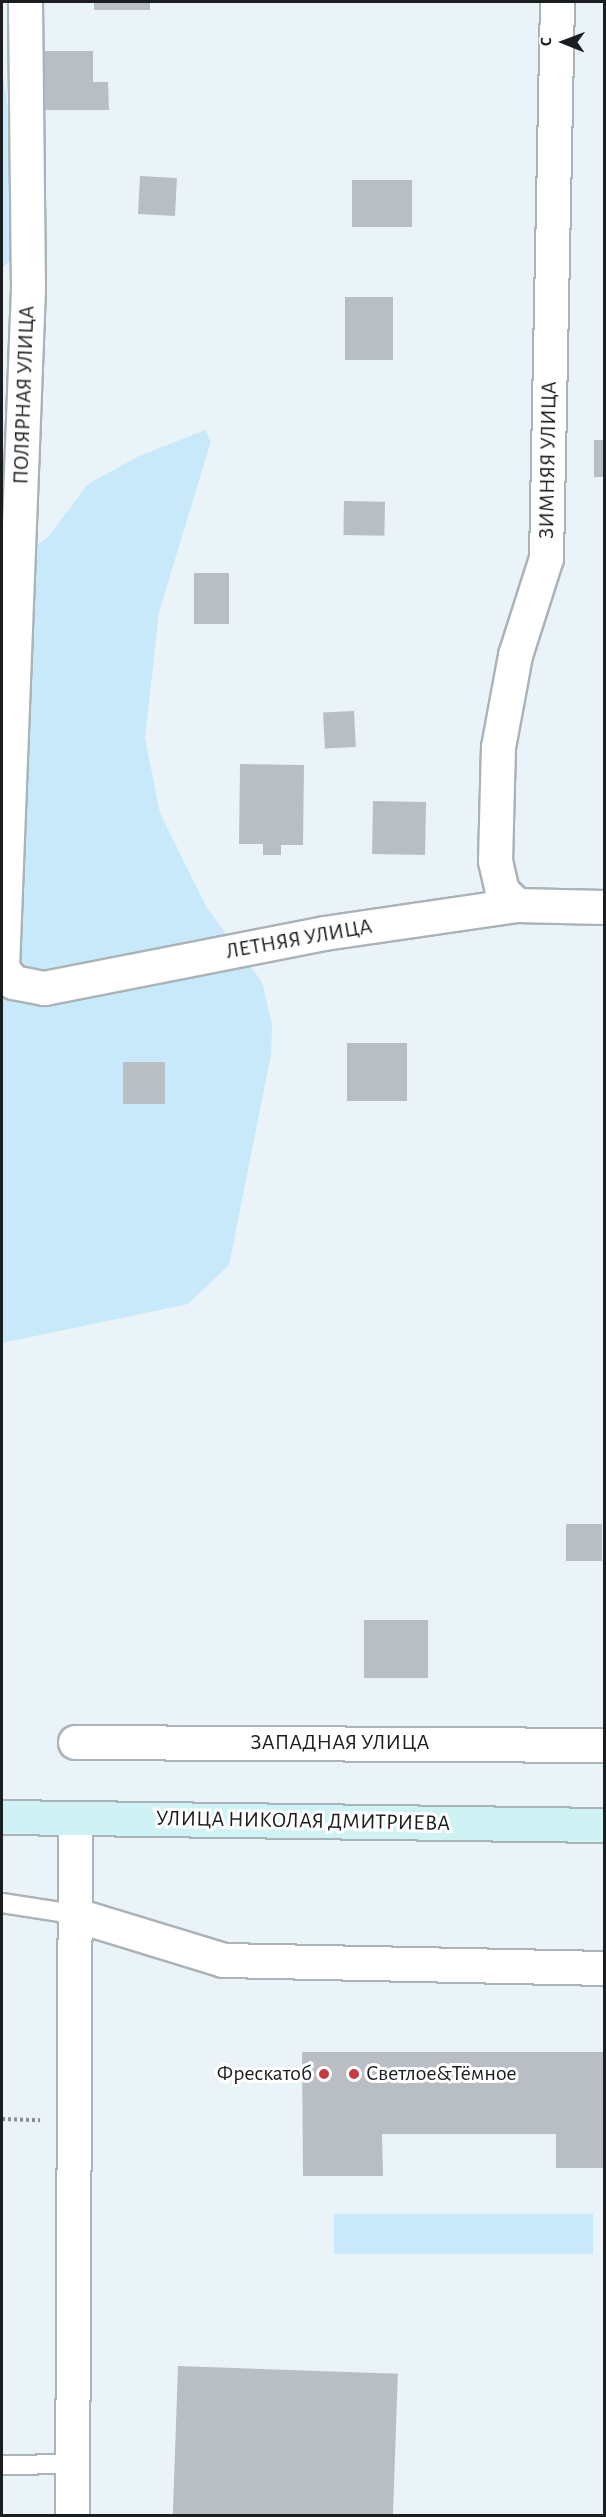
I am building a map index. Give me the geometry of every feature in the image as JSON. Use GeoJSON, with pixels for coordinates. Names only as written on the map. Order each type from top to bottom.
{"type":"FeatureCollection","features":[{"type":"Feature","properties":{"kind":"main road","name":"УЛИЦА НИКОЛАЯ ДМИТРИЕВА"},"geometry":{"type":"LineString","coordinates":[[2,1817],[604,1825]]}},
{"type":"Feature","properties":{"kind":"street","name":"ПОЛЯРНАЯ УЛИЦА"},"geometry":{"type":"LineString","coordinates":[[2,968],[28,288],[25,2]]}},
{"type":"Feature","properties":{"kind":"street","name":"ЗИМНЯЯ УЛИЦА"},"geometry":{"type":"LineString","coordinates":[[517,905],[502,891],[495,861],[498,747],[515,655],[546,558],[557,2]]}},
{"type":"Feature","properties":{"kind":"street","name":"ЛЕТНЯЯ УЛИЦА"},"geometry":{"type":"LineString","coordinates":[[2,968],[13,982],[44,988],[324,933],[517,905],[604,907]]}},
{"type":"Feature","properties":{"kind":"street","name":"ЗАПАДНАЯ УЛИЦА"},"geometry":{"type":"LineString","coordinates":[[75,1742],[604,1745]]}},
{"type":"Feature","properties":{"kind":"street"},"geometry":{"type":"LineString","coordinates":[[72,2516],[75,1818]]}},
{"type":"Feature","properties":{"kind":"street"},"geometry":{"type":"LineString","coordinates":[[73,1914],[223,1960],[604,1968]]}},
{"type":"Feature","properties":{"kind":"lane"},"geometry":{"type":"LineString","coordinates":[[2,1903],[73,1914]]}},
{"type":"Feature","properties":{"kind":"lane"},"geometry":{"type":"LineString","coordinates":[[2,2465],[73,2464]]}},
{"type":"Feature","properties":{"kind":"shaded area"},"geometry":{"type":"Polygon","coordinates":[[[2,69],[29,243],[2,268],[2,69]]]}},
{"type":"Feature","properties":{"kind":"shaded area"},"geometry":{"type":"Polygon","coordinates":[[[205,430],[211,441],[159,612],[145,738],[160,813],[207,908],[262,982],[272,1024],[271,1054],[229,1265],[188,1304],[2,1343],[2,557],[17,561],[48,537],[88,484],[137,457],[205,430]]]}},
{"type":"Feature","properties":{"kind":"shaded area"},"geometry":{"type":"Polygon","coordinates":[[[334,2214],[593,2214],[593,2254],[334,2254],[334,2214]]]}},
{"type":"Feature","properties":{"kind":"building"},"geometry":{"type":"Polygon","coordinates":[[[94,2],[150,2],[150,10],[94,10],[94,2]]]}},
{"type":"Feature","properties":{"kind":"building"},"geometry":{"type":"Polygon","coordinates":[[[40,51],[93,51],[93,82],[108,82],[109,110],[40,110],[40,51]]]}},
{"type":"Feature","properties":{"kind":"building"},"geometry":{"type":"Polygon","coordinates":[[[140,176],[177,178],[175,216],[138,214],[140,176]]]}},
{"type":"Feature","properties":{"kind":"building"},"geometry":{"type":"Polygon","coordinates":[[[352,180],[412,180],[412,227],[352,227],[352,180]]]}},
{"type":"Feature","properties":{"kind":"building"},"geometry":{"type":"Polygon","coordinates":[[[345,297],[393,297],[393,360],[345,360],[345,297]]]}},
{"type":"Feature","properties":{"kind":"building"},"geometry":{"type":"Polygon","coordinates":[[[594,440],[604,440],[604,477],[594,477],[594,440]]]}},
{"type":"Feature","properties":{"kind":"building"},"geometry":{"type":"Polygon","coordinates":[[[344,501],[385,502],[384,536],[343,535],[344,501]]]}},
{"type":"Feature","properties":{"kind":"building"},"geometry":{"type":"Polygon","coordinates":[[[194,573],[229,573],[229,624],[194,624],[194,573]]]}},
{"type":"Feature","properties":{"kind":"building"},"geometry":{"type":"Polygon","coordinates":[[[354,711],[356,747],[325,749],[323,713],[354,711]]]}},
{"type":"Feature","properties":{"kind":"building"},"geometry":{"type":"Polygon","coordinates":[[[240,764],[304,765],[303,845],[281,845],[281,855],[263,855],[263,844],[239,844],[240,764]]]}},
{"type":"Feature","properties":{"kind":"building"},"geometry":{"type":"Polygon","coordinates":[[[373,801],[426,802],[425,855],[372,854],[373,801]]]}},
{"type":"Feature","properties":{"kind":"building"},"geometry":{"type":"Polygon","coordinates":[[[347,1043],[407,1043],[407,1101],[347,1101],[347,1043]]]}},
{"type":"Feature","properties":{"kind":"building"},"geometry":{"type":"Polygon","coordinates":[[[123,1062],[165,1062],[165,1104],[123,1104],[123,1062]]]}},
{"type":"Feature","properties":{"kind":"building"},"geometry":{"type":"Polygon","coordinates":[[[566,1524],[602,1524],[602,1561],[566,1561],[566,1524]]]}},
{"type":"Feature","properties":{"kind":"building"},"geometry":{"type":"Polygon","coordinates":[[[364,1620],[428,1620],[428,1678],[364,1678],[364,1620]]]}},
{"type":"Feature","properties":{"kind":"building"},"geometry":{"type":"Polygon","coordinates":[[[302,2052],[604,2052],[604,2168],[556,2168],[556,2134],[382,2134],[383,2176],[303,2176],[302,2052]]]}},
{"type":"Feature","properties":{"kind":"building"},"geometry":{"type":"Polygon","coordinates":[[[178,2366],[398,2374],[393,2516],[173,2516],[178,2366]]]}},
{"type":"Feature","properties":{"kind":"place","name":"Фрескатоб"},"geometry":{"type":"Point","coordinates":[324,2074]}},
{"type":"Feature","properties":{"kind":"place","name":"Светлое&Тёмное"},"geometry":{"type":"Point","coordinates":[354,2074]}}]}
